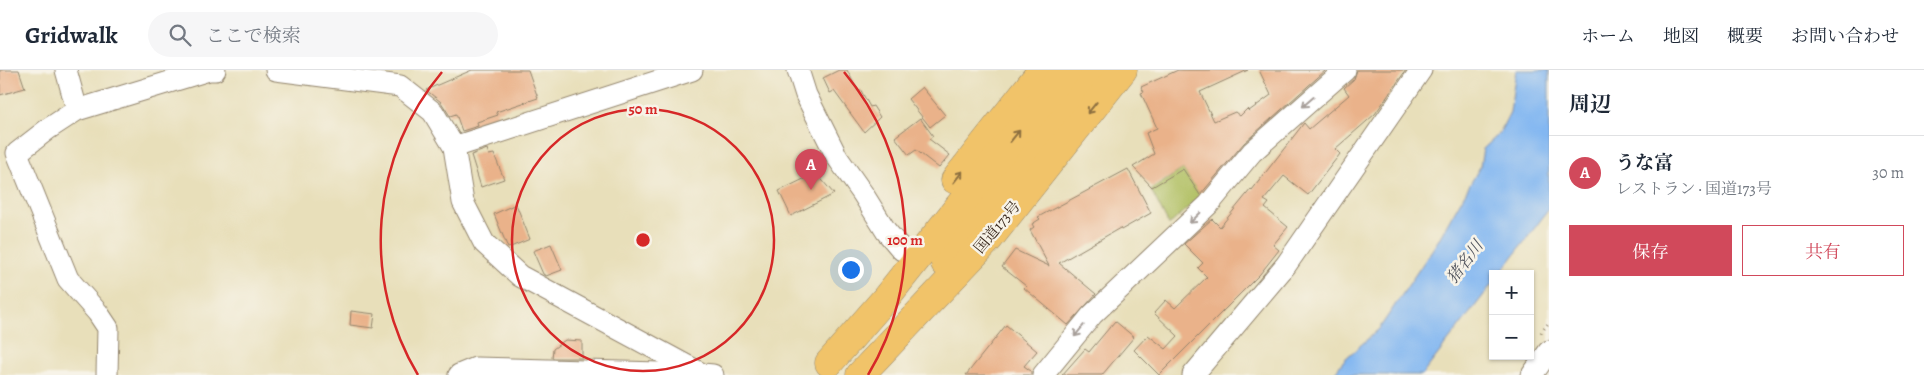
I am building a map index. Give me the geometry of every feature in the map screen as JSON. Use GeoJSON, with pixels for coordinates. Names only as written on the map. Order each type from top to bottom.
{"type":"FeatureCollection","features":[{"type":"Feature","properties":{"kind":"highway"},"geometry":{"type":"LineString","coordinates":[[825,369],[902,250],[1062,78],[1097,70]]}},
{"type":"Feature","properties":{"kind":"highway","name":"国道173号"},"geometry":{"type":"LineString","coordinates":[[864,371],[989,239],[1123,70]]}},
{"type":"Feature","properties":{"kind":"highway"},"geometry":{"type":"LineString","coordinates":[[825,369],[885,298],[1062,78]]}},
{"type":"Feature","properties":{"kind":"highway"},"geometry":{"type":"LineString","coordinates":[[864,371],[972,227],[1062,78]]}},
{"type":"Feature","properties":{"kind":"street"},"geometry":{"type":"LineString","coordinates":[[66,70],[78,110]]}},
{"type":"Feature","properties":{"kind":"street"},"geometry":{"type":"LineString","coordinates":[[107,375],[108,328],[98,313],[68,280],[17,153],[48,129],[78,110],[209,70],[215,70]]}},
{"type":"Feature","properties":{"kind":"street"},"geometry":{"type":"LineString","coordinates":[[276,70],[398,78],[433,112],[454,147],[462,202],[484,243],[520,276],[708,375]]}},
{"type":"Feature","properties":{"kind":"street"},"geometry":{"type":"LineString","coordinates":[[454,147],[692,70]]}},
{"type":"Feature","properties":{"kind":"street"},"geometry":{"type":"LineString","coordinates":[[798,70],[806,95],[836,157],[863,194],[886,231],[902,250]]}},
{"type":"Feature","properties":{"kind":"street"},"geometry":{"type":"LineString","coordinates":[[1043,375],[1092,315],[1209,204],[1252,152],[1345,70]]}},
{"type":"Feature","properties":{"kind":"street"},"geometry":{"type":"LineString","coordinates":[[1193,375],[1286,265],[1421,70]]}},
{"type":"Feature","properties":{"kind":"street"},"geometry":{"type":"LineString","coordinates":[[1532,375],[1549,351]]}},
{"type":"Feature","properties":{"kind":"street"},"geometry":{"type":"LineString","coordinates":[[459,375],[476,368],[708,375]]}},
{"type":"Feature","properties":{"kind":"green space"},"geometry":{"type":"Polygon","coordinates":[[[1183,169],[1201,196],[1169,225],[1151,190],[1183,169]]]}},
{"type":"Feature","properties":{"kind":"water","name":"猪名川"},"geometry":{"type":"Polygon","coordinates":[[[1516,70],[1549,70],[1549,209],[1503,270],[1489,270],[1489,288],[1422,375],[1333,375],[1345,359],[1379,329],[1436,244],[1480,167],[1483,149],[1499,134],[1510,112],[1516,70]]]}},
{"type":"Feature","properties":{"kind":"building"},"geometry":{"type":"Polygon","coordinates":[[[0,70],[19,70],[25,88],[0,95],[0,70]]]}},
{"type":"Feature","properties":{"kind":"building"},"geometry":{"type":"Polygon","coordinates":[[[472,70],[528,70],[538,98],[496,112],[498,115],[477,122],[478,126],[462,131],[456,114],[450,116],[441,102],[426,90],[472,70]]]}},
{"type":"Feature","properties":{"kind":"building"},"geometry":{"type":"Polygon","coordinates":[[[839,70],[847,70],[858,91],[860,89],[870,107],[873,106],[880,117],[864,132],[834,91],[830,93],[823,78],[839,70]]]}},
{"type":"Feature","properties":{"kind":"building"},"geometry":{"type":"Polygon","coordinates":[[[1178,70],[1248,70],[1200,92],[1214,121],[1235,112],[1240,116],[1247,109],[1249,111],[1271,95],[1259,70],[1326,70],[1244,143],[1200,195],[1183,169],[1152,187],[1133,167],[1154,154],[1146,133],[1157,128],[1141,93],[1144,92],[1141,87],[1178,70]]]}},
{"type":"Feature","properties":{"kind":"building"},"geometry":{"type":"Polygon","coordinates":[[[1357,70],[1406,70],[1375,114],[1335,149],[1340,154],[1308,195],[1284,176],[1264,200],[1269,203],[1265,208],[1288,227],[1273,245],[1279,250],[1260,274],[1159,375],[1134,350],[1148,335],[1166,349],[1178,336],[1154,313],[1166,300],[1175,308],[1207,277],[1198,268],[1203,263],[1184,244],[1212,219],[1220,227],[1252,190],[1304,123],[1309,129],[1349,95],[1344,88],[1354,79],[1357,70]]]}},
{"type":"Feature","properties":{"kind":"building"},"geometry":{"type":"Polygon","coordinates":[[[922,87],[945,115],[930,127],[908,99],[922,87]]]}},
{"type":"Feature","properties":{"kind":"building"},"geometry":{"type":"Polygon","coordinates":[[[920,118],[933,136],[929,139],[950,155],[939,168],[916,150],[909,155],[895,137],[920,118]]]}},
{"type":"Feature","properties":{"kind":"building"},"geometry":{"type":"Polygon","coordinates":[[[487,149],[489,155],[494,154],[504,179],[481,187],[471,155],[487,149]]]}},
{"type":"Feature","properties":{"kind":"building"},"geometry":{"type":"Polygon","coordinates":[[[1128,169],[1151,213],[1121,230],[1120,228],[1059,263],[1096,294],[1068,325],[1024,288],[1026,286],[1002,267],[1015,250],[1049,266],[1030,230],[1034,227],[1032,224],[1040,219],[1038,217],[1128,169]]]}},
{"type":"Feature","properties":{"kind":"building"},"geometry":{"type":"Polygon","coordinates":[[[816,173],[834,194],[791,216],[779,191],[816,173]]]}},
{"type":"Feature","properties":{"kind":"building"},"geometry":{"type":"Polygon","coordinates":[[[516,204],[530,239],[508,248],[494,214],[516,204]]]}},
{"type":"Feature","properties":{"kind":"building"},"geometry":{"type":"Polygon","coordinates":[[[551,244],[562,270],[546,276],[543,274],[533,251],[551,244]]]}},
{"type":"Feature","properties":{"kind":"building"},"geometry":{"type":"Polygon","coordinates":[[[351,311],[375,314],[373,328],[350,325],[351,311]]]}},
{"type":"Feature","properties":{"kind":"building"},"geometry":{"type":"Polygon","coordinates":[[[1115,321],[1134,337],[1102,375],[1062,375],[1085,349],[1089,352],[1115,321]]]}},
{"type":"Feature","properties":{"kind":"building"},"geometry":{"type":"Polygon","coordinates":[[[1006,325],[1037,351],[1024,366],[1031,371],[1031,375],[966,375],[1006,325]]]}},
{"type":"Feature","properties":{"kind":"building"},"geometry":{"type":"Polygon","coordinates":[[[565,340],[582,341],[582,358],[552,358],[553,349],[565,340]]]}},
{"type":"Feature","properties":{"kind":"place","name":"うな富"},"geometry":{"type":"Point","coordinates":[811,190]}}]}
